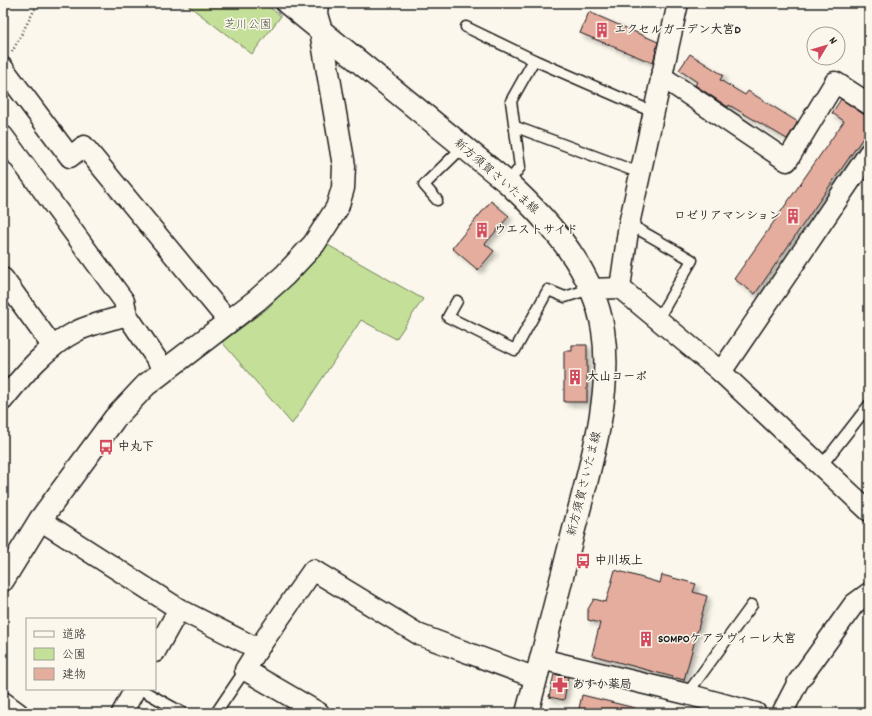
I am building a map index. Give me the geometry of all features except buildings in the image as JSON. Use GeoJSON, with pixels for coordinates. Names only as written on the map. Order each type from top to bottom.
{"type":"FeatureCollection","features":[{"type":"Feature","properties":{"kind":"main road","name":"新方須賀さいたま線"},"geometry":{"type":"LineString","coordinates":[[287,3],[508,183],[549,224],[566,247],[590,290],[603,330],[603,404],[594,449],[527,713]]}},
{"type":"Feature","properties":{"kind":"main road"},"geometry":{"type":"LineString","coordinates":[[3,580],[40,520],[115,418],[146,385],[229,322],[285,275],[314,244],[337,208],[343,188],[344,166],[321,31],[316,14],[317,3]]}},
{"type":"Feature","properties":{"kind":"street"},"geometry":{"type":"LineString","coordinates":[[620,288],[629,224],[678,3]]}},
{"type":"Feature","properties":{"kind":"street"},"geometry":{"type":"LineString","coordinates":[[5,63],[70,157],[84,146],[229,322]]}},
{"type":"Feature","properties":{"kind":"street"},"geometry":{"type":"LineString","coordinates":[[661,76],[787,161],[835,82],[869,104]]}},
{"type":"Feature","properties":{"kind":"street"},"geometry":{"type":"LineString","coordinates":[[3,136],[124,301],[127,315],[164,370]]}},
{"type":"Feature","properties":{"kind":"street"},"geometry":{"type":"LineString","coordinates":[[721,372],[869,153]]}},
{"type":"Feature","properties":{"kind":"street"},"geometry":{"type":"LineString","coordinates":[[3,278],[53,347]]}},
{"type":"Feature","properties":{"kind":"street"},"geometry":{"type":"LineString","coordinates":[[590,290],[620,288],[658,318],[721,372],[822,465],[869,511]]}},
{"type":"Feature","properties":{"kind":"street"},"geometry":{"type":"LineString","coordinates":[[3,400],[28,369],[53,347],[77,331],[127,315]]}},
{"type":"Feature","properties":{"kind":"street"},"geometry":{"type":"LineString","coordinates":[[40,520],[179,609],[258,649]]}},
{"type":"Feature","properties":{"kind":"street"},"geometry":{"type":"LineString","coordinates":[[319,713],[245,670],[313,570],[420,635],[539,668],[687,694],[756,713]]}},
{"type":"Feature","properties":{"kind":"street"},"geometry":{"type":"LineString","coordinates":[[782,713],[798,682],[854,604],[869,593]]}},
{"type":"Feature","properties":{"kind":"street"},"geometry":{"type":"LineString","coordinates":[[156,650],[179,609]]}},
{"type":"Feature","properties":{"kind":"street"},"geometry":{"type":"LineString","coordinates":[[122,713],[134,690]]}},
{"type":"Feature","properties":{"kind":"street"},"geometry":{"type":"LineString","coordinates":[[3,702],[18,713]]}},
{"type":"Feature","properties":{"kind":"lane"},"geometry":{"type":"LineString","coordinates":[[466,27],[534,60],[653,112]]}},
{"type":"Feature","properties":{"kind":"lane"},"geometry":{"type":"LineString","coordinates":[[508,183],[520,167],[516,126],[510,101],[534,60]]}},
{"type":"Feature","properties":{"kind":"lane"},"geometry":{"type":"LineString","coordinates":[[516,126],[640,173]]}},
{"type":"Feature","properties":{"kind":"lane"},"geometry":{"type":"LineString","coordinates":[[437,200],[424,185],[463,147]]}},
{"type":"Feature","properties":{"kind":"lane"},"geometry":{"type":"LineString","coordinates":[[629,224],[692,260],[658,318]]}},
{"type":"Feature","properties":{"kind":"lane"},"geometry":{"type":"LineString","coordinates":[[457,301],[448,317],[515,350],[548,290],[565,298],[590,290]]}},
{"type":"Feature","properties":{"kind":"lane"},"geometry":{"type":"LineString","coordinates":[[822,465],[869,405]]}},
{"type":"Feature","properties":{"kind":"lane"},"geometry":{"type":"LineString","coordinates":[[687,694],[752,605]]}},
{"type":"Feature","properties":{"kind":"lane"},"geometry":{"type":"LineString","coordinates":[[216,713],[245,670]]}},
{"type":"Feature","properties":{"kind":"lane"},"geometry":{"type":"LineString","coordinates":[[142,690],[182,713]]}},
{"type":"Feature","properties":{"kind":"path"},"geometry":{"type":"LineString","coordinates":[[5,63],[16,46],[38,3]]}},
{"type":"Feature","properties":{"kind":"green space","name":"芝川公園"},"geometry":{"type":"Polygon","coordinates":[[[185,3],[264,3],[281,16],[252,54],[185,3]]]}},
{"type":"Feature","properties":{"kind":"green space"},"geometry":{"type":"Polygon","coordinates":[[[326,244],[423,299],[396,339],[361,320],[292,424],[222,342],[268,308],[326,244]]]}},
{"type":"Feature","properties":{"kind":"place","name":"エクセルガーデン大宮D"},"geometry":{"type":"Point","coordinates":[602,30]}},
{"type":"Feature","properties":{"kind":"place","name":"ロゼリアマンション"},"geometry":{"type":"Point","coordinates":[793,216]}},
{"type":"Feature","properties":{"kind":"place","name":"ウエストサイド"},"geometry":{"type":"Point","coordinates":[482,230]}},
{"type":"Feature","properties":{"kind":"place","name":"大山コーポ"},"geometry":{"type":"Point","coordinates":[575,377]}},
{"type":"Feature","properties":{"kind":"place","name":"中丸下"},"geometry":{"type":"Point","coordinates":[106,447]}},
{"type":"Feature","properties":{"kind":"place","name":"中川坂上"},"geometry":{"type":"Point","coordinates":[583,561]}},
{"type":"Feature","properties":{"kind":"place","name":"SOMPOケアラヴィーレ大宮"},"geometry":{"type":"Point","coordinates":[646,639]}},
{"type":"Feature","properties":{"kind":"place","name":"あすか薬局"},"geometry":{"type":"Point","coordinates":[560,685]}}]}
